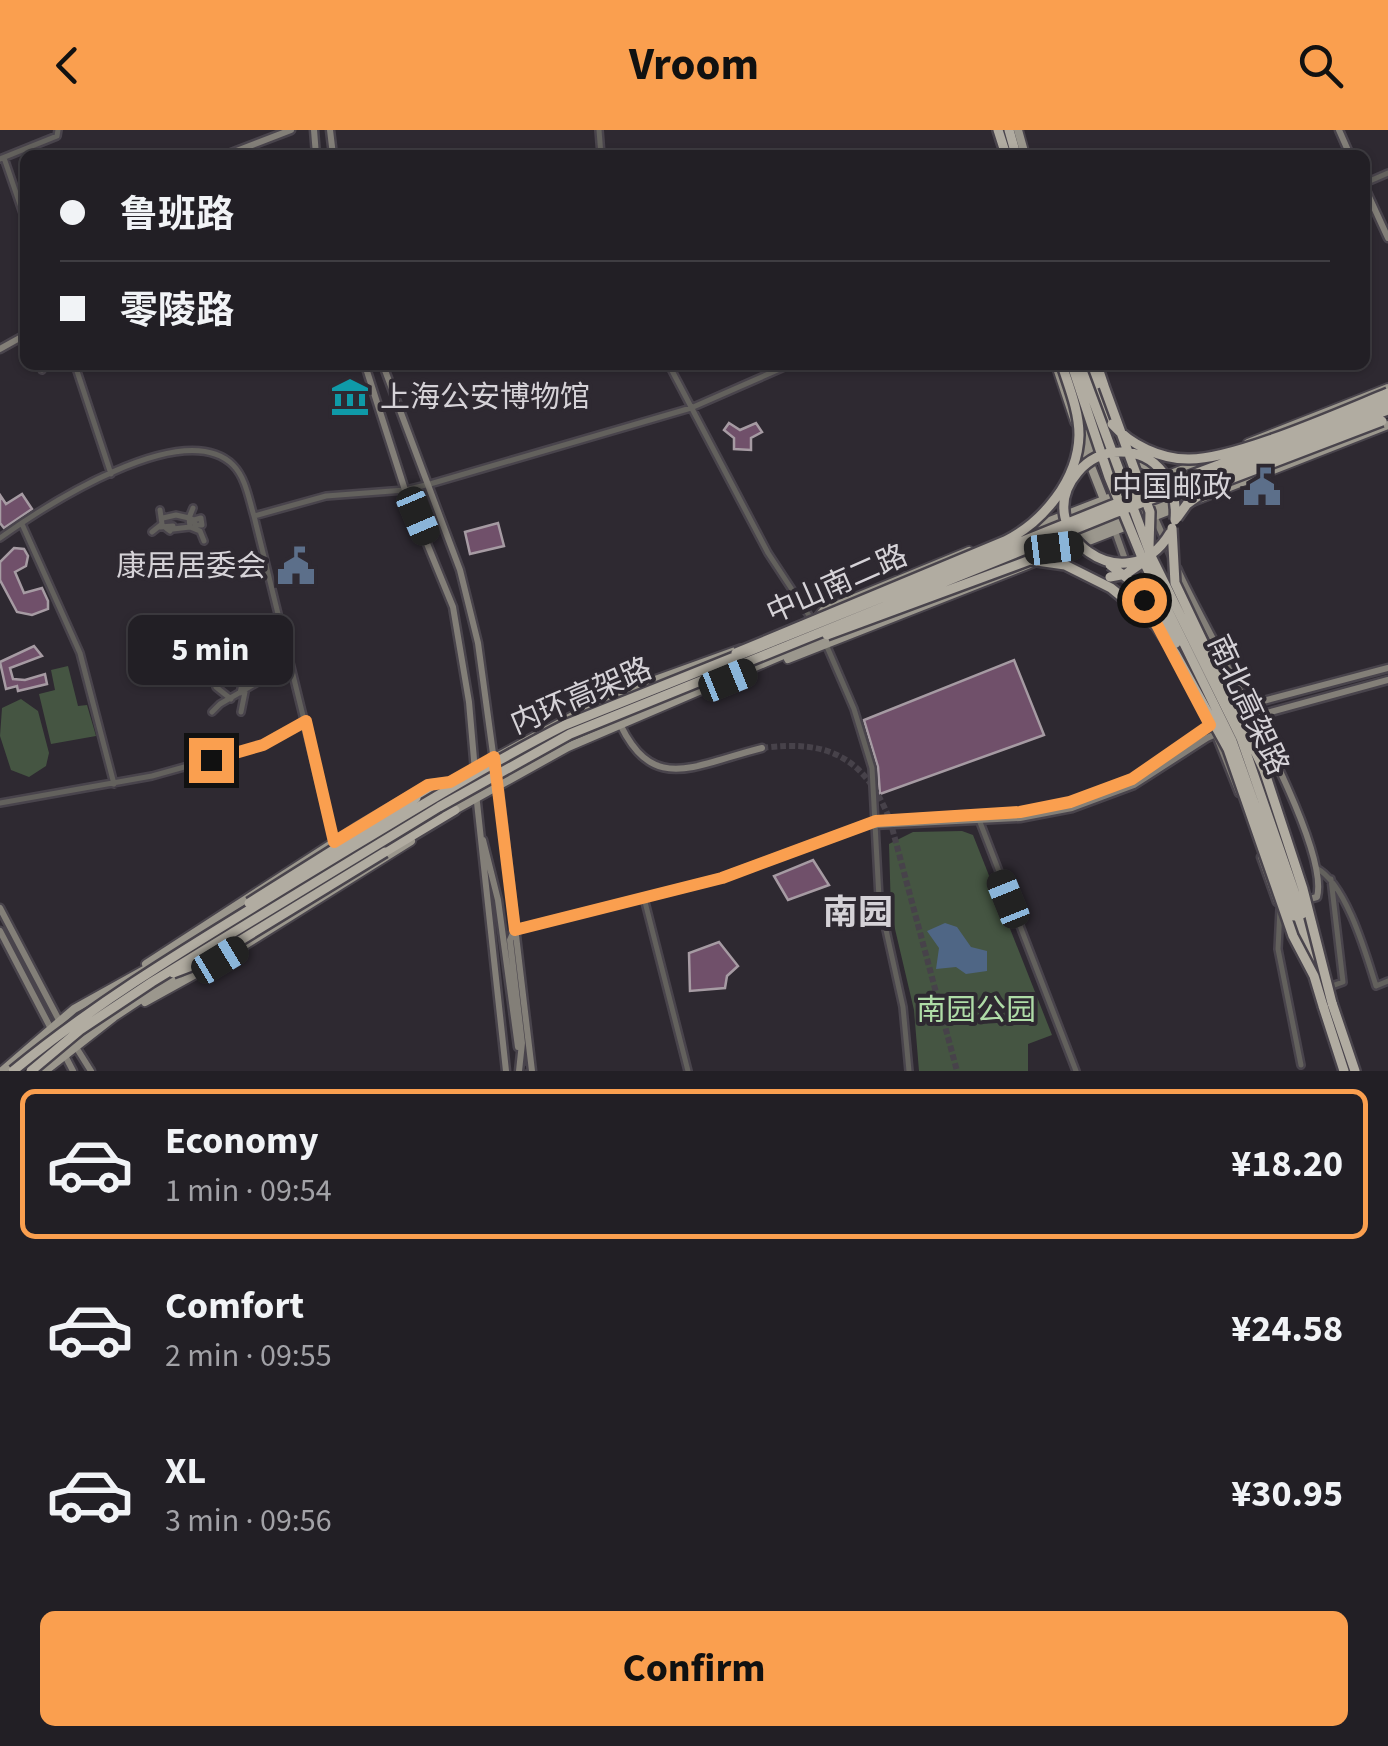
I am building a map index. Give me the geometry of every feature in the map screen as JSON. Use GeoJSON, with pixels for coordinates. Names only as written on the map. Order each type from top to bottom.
{"type":"FeatureCollection","features":[{"type":"Feature","properties":{"kind":"highway"},"geometry":{"type":"LineString","coordinates":[[1065,370],[1078,418],[1072,480],[1065,499],[1066,521],[1079,545],[1130,578],[1154,602],[1228,749],[1293,936],[1318,976]]}},
{"type":"Feature","properties":{"kind":"highway","name":"南北高架路"},"geometry":{"type":"LineString","coordinates":[[1066,370],[1137,546],[1250,784],[1355,1071]]}},
{"type":"Feature","properties":{"kind":"highway"},"geometry":{"type":"LineString","coordinates":[[1092,370],[1105,412],[1140,455],[1155,463],[1174,492],[1175,583],[1264,770],[1312,918],[1318,976]]}},
{"type":"Feature","properties":{"kind":"highway"},"geometry":{"type":"LineString","coordinates":[[1087,574],[1110,577],[1131,572],[1147,555],[1152,534],[1150,512],[1093,370]]}},
{"type":"Feature","properties":{"kind":"highway","name":"南北高架路"},"geometry":{"type":"LineString","coordinates":[[1093,370],[1151,556],[1241,738],[1318,976],[1344,1071]]}},
{"type":"Feature","properties":{"kind":"highway"},"geometry":{"type":"LineString","coordinates":[[1155,463],[1212,457],[1388,395]]}},
{"type":"Feature","properties":{"kind":"highway","name":"内环高架路"},"geometry":{"type":"LineString","coordinates":[[31,1071],[148,978],[485,766],[565,726],[1388,395]]}},
{"type":"Feature","properties":{"kind":"highway"},"geometry":{"type":"LineString","coordinates":[[1099,559],[1123,563],[1143,558],[1163,544],[1187,504],[1212,486],[1388,416]]}},
{"type":"Feature","properties":{"kind":"highway","name":"内环高架路"},"geometry":{"type":"LineString","coordinates":[[13,1071],[67,1026],[439,806],[570,734],[1112,514],[1367,418],[1388,416]]}},
{"type":"Feature","properties":{"kind":"highway"},"geometry":{"type":"LineString","coordinates":[[1124,436],[1159,454],[1188,459]]}},
{"type":"Feature","properties":{"kind":"highway"},"geometry":{"type":"LineString","coordinates":[[1053,502],[1076,453]]}},
{"type":"Feature","properties":{"kind":"highway"},"geometry":{"type":"LineString","coordinates":[[689,677],[790,629],[1005,541],[1034,524],[1072,480],[1104,454],[1140,455]]}},
{"type":"Feature","properties":{"kind":"highway"},"geometry":{"type":"LineString","coordinates":[[795,643],[841,632],[1030,560],[1056,562],[1087,574],[1138,606],[1156,624],[1228,749]]}},
{"type":"Feature","properties":{"kind":"highway"},"geometry":{"type":"LineString","coordinates":[[148,978],[213,926],[416,798],[447,783]]}},
{"type":"Feature","properties":{"kind":"highway"},"geometry":{"type":"LineString","coordinates":[[148,978],[210,959],[454,810]]}},
{"type":"Feature","properties":{"kind":"main road"},"geometry":{"type":"LineString","coordinates":[[239,150],[291,130]]}},
{"type":"Feature","properties":{"kind":"main road"},"geometry":{"type":"LineString","coordinates":[[1370,197],[1388,238]]}},
{"type":"Feature","properties":{"kind":"main road"},"geometry":{"type":"LineString","coordinates":[[367,370],[406,490],[453,608],[474,766],[503,1049],[512,1071]]}},
{"type":"Feature","properties":{"kind":"main road"},"geometry":{"type":"LineString","coordinates":[[385,370],[460,570],[478,642],[532,1071]]}},
{"type":"Feature","properties":{"kind":"main road"},"geometry":{"type":"LineString","coordinates":[[1065,370],[1100,487],[1112,502],[1115,529],[1144,600],[1213,729],[1280,906],[1317,897],[1320,886],[1316,868],[1256,716],[1190,598],[1150,514],[1113,422],[1112,402],[1094,370]]}},
{"type":"Feature","properties":{"kind":"main road"},"geometry":{"type":"LineString","coordinates":[[1141,487],[1160,485],[1388,395]]}},
{"type":"Feature","properties":{"kind":"main road","name":"中山南二路"},"geometry":{"type":"LineString","coordinates":[[74,1010],[244,917],[474,766],[608,697],[814,623],[823,611],[1087,507],[1112,502],[1208,459],[1388,395]]}},
{"type":"Feature","properties":{"kind":"main road","name":"中山南二路"},"geometry":{"type":"LineString","coordinates":[[46,1071],[114,1017],[272,915],[454,810],[619,723],[1054,548],[1115,529],[1388,416]]}},
{"type":"Feature","properties":{"kind":"main road"},"geometry":{"type":"LineString","coordinates":[[1113,422],[1130,438],[1178,460],[1208,459]]}},
{"type":"Feature","properties":{"kind":"main road"},"geometry":{"type":"LineString","coordinates":[[1125,455],[1153,471],[1174,473]]}},
{"type":"Feature","properties":{"kind":"main road"},"geometry":{"type":"LineString","coordinates":[[814,623],[1054,529],[1112,502],[1150,514]]}},
{"type":"Feature","properties":{"kind":"main road"},"geometry":{"type":"LineString","coordinates":[[1054,529],[1087,507]]}},
{"type":"Feature","properties":{"kind":"main road","name":"中山南二路"},"geometry":{"type":"LineString","coordinates":[[825,641],[1090,544],[1115,529]]}},
{"type":"Feature","properties":{"kind":"main road"},"geometry":{"type":"LineString","coordinates":[[1054,548],[1090,544]]}},
{"type":"Feature","properties":{"kind":"main road"},"geometry":{"type":"LineString","coordinates":[[512,1071],[522,1043],[510,940],[515,930],[745,871],[875,825],[1050,808],[1109,789],[1152,768],[1248,705],[1388,668]]}},
{"type":"Feature","properties":{"kind":"main road"},"geometry":{"type":"LineString","coordinates":[[1213,729],[1388,680]]}},
{"type":"Feature","properties":{"kind":"main road"},"geometry":{"type":"LineString","coordinates":[[608,697],[634,752],[660,768],[678,769],[762,748]]}},
{"type":"Feature","properties":{"kind":"main road","name":"中山南二路"},"geometry":{"type":"LineString","coordinates":[[2,1071],[74,1010],[334,842],[428,785],[447,783]]}},
{"type":"Feature","properties":{"kind":"main road","name":"中山南二路"},"geometry":{"type":"LineString","coordinates":[[114,1017],[276,926],[454,810]]}},
{"type":"Feature","properties":{"kind":"main road"},"geometry":{"type":"LineString","coordinates":[[477,814],[498,900],[518,1046]]}},
{"type":"Feature","properties":{"kind":"main road"},"geometry":{"type":"LineString","coordinates":[[0,908],[59,1020],[91,1071]]}},
{"type":"Feature","properties":{"kind":"main road"},"geometry":{"type":"LineString","coordinates":[[0,931],[74,1071]]}},
{"type":"Feature","properties":{"kind":"street"},"geometry":{"type":"LineString","coordinates":[[25,150],[58,136],[58,130]]}},
{"type":"Feature","properties":{"kind":"street"},"geometry":{"type":"LineString","coordinates":[[2,159],[20,206]]}},
{"type":"Feature","properties":{"kind":"street"},"geometry":{"type":"LineString","coordinates":[[76,370],[86,411],[111,474]]}},
{"type":"Feature","properties":{"kind":"street"},"geometry":{"type":"LineString","coordinates":[[672,370],[768,553],[825,641],[865,741],[881,916],[904,1007],[909,1071]]}},
{"type":"Feature","properties":{"kind":"street"},"geometry":{"type":"LineString","coordinates":[[254,516],[326,496],[406,490],[430,484],[691,408],[778,370]]}},
{"type":"Feature","properties":{"kind":"street"},"geometry":{"type":"LineString","coordinates":[[0,538],[111,474],[173,451],[198,449],[217,454],[233,465],[242,477],[254,516],[334,842]]}},
{"type":"Feature","properties":{"kind":"street"},"geometry":{"type":"LineString","coordinates":[[193,508],[194,525]]}},
{"type":"Feature","properties":{"kind":"street"},"geometry":{"type":"LineString","coordinates":[[160,510],[170,528]]}},
{"type":"Feature","properties":{"kind":"street"},"geometry":{"type":"LineString","coordinates":[[170,528],[180,517]]}},
{"type":"Feature","properties":{"kind":"street"},"geometry":{"type":"LineString","coordinates":[[164,518],[180,517],[194,525],[204,541]]}},
{"type":"Feature","properties":{"kind":"street"},"geometry":{"type":"LineString","coordinates":[[21,523],[86,671],[114,784]]}},
{"type":"Feature","properties":{"kind":"street"},"geometry":{"type":"LineString","coordinates":[[152,532],[194,525]]}},
{"type":"Feature","properties":{"kind":"street"},"geometry":{"type":"LineString","coordinates":[[241,712],[244,682],[257,680],[266,672]]}},
{"type":"Feature","properties":{"kind":"street"},"geometry":{"type":"LineString","coordinates":[[216,687],[221,695],[231,699]]}},
{"type":"Feature","properties":{"kind":"street"},"geometry":{"type":"LineString","coordinates":[[212,712],[243,691]]}},
{"type":"Feature","properties":{"kind":"street"},"geometry":{"type":"LineString","coordinates":[[0,803],[114,784],[263,745],[306,721]]}},
{"type":"Feature","properties":{"kind":"street"},"geometry":{"type":"LineString","coordinates":[[978,818],[1076,1071]]}},
{"type":"Feature","properties":{"kind":"street"},"geometry":{"type":"LineString","coordinates":[[1316,868],[1331,879],[1362,939],[1376,986],[1388,981]]}},
{"type":"Feature","properties":{"kind":"street"},"geometry":{"type":"LineString","coordinates":[[1280,906],[1316,992],[1344,982],[1331,879]]}},
{"type":"Feature","properties":{"kind":"street"},"geometry":{"type":"LineString","coordinates":[[644,898],[688,1071]]}},
{"type":"Feature","properties":{"kind":"street"},"geometry":{"type":"LineString","coordinates":[[1280,906],[1278,949],[1300,1065]]}},
{"type":"Feature","properties":{"kind":"green space"},"geometry":{"type":"Polygon","coordinates":[[[68,666],[78,706],[87,705],[96,736],[51,744],[39,694],[55,690],[51,670],[68,666]]]}},
{"type":"Feature","properties":{"kind":"green space"},"geometry":{"type":"Polygon","coordinates":[[[21,699],[38,711],[49,753],[46,766],[29,777],[11,770],[0,736],[2,708],[21,699]]]}},
{"type":"Feature","properties":{"kind":"green space","name":"南园公园"},"geometry":{"type":"Polygon","coordinates":[[[962,831],[973,835],[1052,1035],[1028,1044],[1028,1071],[919,1071],[914,1010],[891,912],[889,844],[913,832],[962,831]]]}},
{"type":"Feature","properties":{"kind":"water"},"geometry":{"type":"Polygon","coordinates":[[[945,923],[957,927],[971,947],[987,951],[987,971],[966,974],[956,967],[936,969],[939,948],[927,931],[945,923]]]}},
{"type":"Feature","properties":{"kind":"building"},"geometry":{"type":"Polygon","coordinates":[[[729,423],[740,430],[756,423],[762,432],[751,438],[751,450],[734,449],[734,438],[724,430],[729,423]]]}},
{"type":"Feature","properties":{"kind":"building"},"geometry":{"type":"Polygon","coordinates":[[[22,494],[32,509],[4,528],[0,523],[0,495],[6,504],[22,494]]]}},
{"type":"Feature","properties":{"kind":"building"},"geometry":{"type":"Polygon","coordinates":[[[498,523],[504,546],[470,554],[465,532],[498,523]]]}},
{"type":"Feature","properties":{"kind":"building"},"geometry":{"type":"Polygon","coordinates":[[[14,548],[24,549],[28,556],[26,566],[15,572],[24,593],[42,588],[48,609],[32,615],[17,612],[0,580],[0,562],[14,548]]]}},
{"type":"Feature","properties":{"kind":"building"},"geometry":{"type":"Polygon","coordinates":[[[34,646],[42,656],[10,668],[13,679],[45,674],[47,684],[18,691],[17,686],[6,689],[0,662],[34,646]]]}},
{"type":"Feature","properties":{"kind":"building"},"geometry":{"type":"Polygon","coordinates":[[[1014,660],[1044,735],[880,794],[878,767],[864,720],[1014,660]]]}},
{"type":"Feature","properties":{"kind":"building"},"geometry":{"type":"Polygon","coordinates":[[[813,860],[829,885],[788,900],[774,876],[813,860]]]}},
{"type":"Feature","properties":{"kind":"building"},"geometry":{"type":"Polygon","coordinates":[[[719,942],[738,966],[727,976],[725,988],[690,991],[689,953],[719,942]]]}},
{"type":"Feature","properties":{"kind":"tunnel"},"geometry":{"type":"LineString","coordinates":[[762,748],[807,747],[842,757],[869,781],[880,799],[890,820],[957,1071]]}},
{"type":"Feature","properties":{"kind":"tunnel"},"geometry":{"type":"LineString","coordinates":[[520,1052],[528,1071]]}},
{"type":"Feature","properties":{"kind":"place","name":"上海公安博物馆"},"geometry":{"type":"Point","coordinates":[350,397]}},
{"type":"Feature","properties":{"kind":"place","name":"中国邮政"},"geometry":{"type":"Point","coordinates":[1262,487]}},
{"type":"Feature","properties":{"kind":"place","name":"康居居委会"},"geometry":{"type":"Point","coordinates":[296,566]}},
{"type":"Feature","properties":{"kind":"district","name":"南园"},"geometry":{"type":"Point","coordinates":[858,913]}},
{"type":"Feature","properties":{"kind":"route"},"geometry":{"type":"LineString","coordinates":[[211,760],[263,745],[306,721],[334,842],[428,785],[450,782],[494,757],[515,930],[699,885],[876,821],[1035,810],[1087,797],[1132,779],[1210,725],[1144,600]]}}]}
